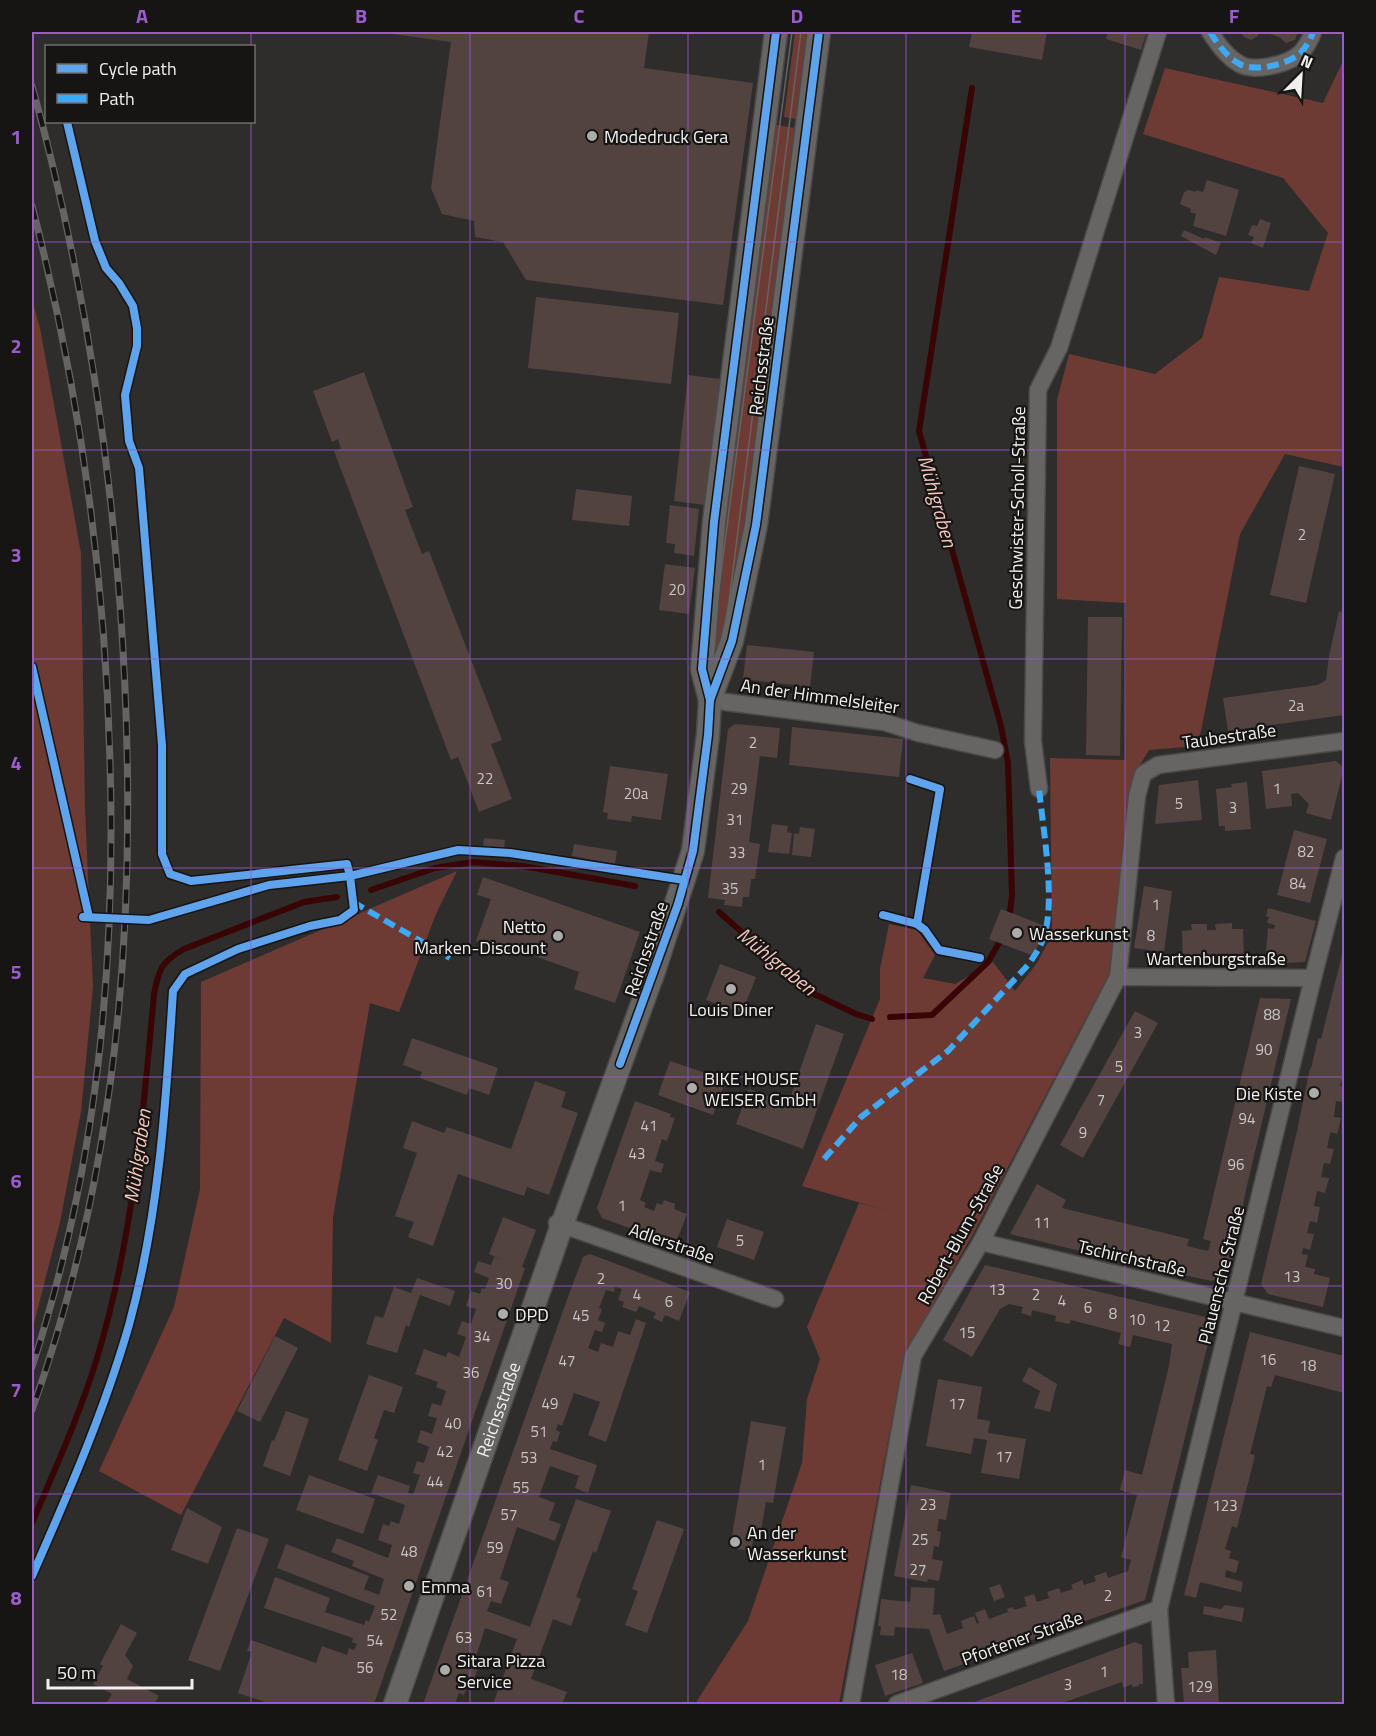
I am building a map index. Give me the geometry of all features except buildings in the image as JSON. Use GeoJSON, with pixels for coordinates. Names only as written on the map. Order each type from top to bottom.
{"type":"FeatureCollection","features":[{"type":"Feature","properties":{"kind":"main road","name":"Reichsstraße"},"geometry":{"type":"LineString","coordinates":[[710,700],[702,669],[714,522],[776,32]]}},
{"type":"Feature","properties":{"kind":"main road","name":"Reichsstraße"},"geometry":{"type":"LineString","coordinates":[[395,1704],[559,1224],[654,971],[693,850],[708,735],[710,700],[732,640],[756,525],[819,32]]}},
{"type":"Feature","properties":{"kind":"street","name":"Geschwister-Scholl-Straße"},"geometry":{"type":"LineString","coordinates":[[1039,789],[1033,741],[1038,390],[1059,348],[1158,32]]}},
{"type":"Feature","properties":{"kind":"street"},"geometry":{"type":"LineString","coordinates":[[1210,32],[1222,50],[1240,65],[1264,68],[1280,64],[1299,55],[1313,32]]}},
{"type":"Feature","properties":{"kind":"street","name":"An der Himmelsleiter"},"geometry":{"type":"LineString","coordinates":[[710,700],[885,722],[918,733],[995,750]]}},
{"type":"Feature","properties":{"kind":"street","name":"Taubestraße"},"geometry":{"type":"LineString","coordinates":[[1137,796],[1143,774],[1158,765],[1344,741]]}},
{"type":"Feature","properties":{"kind":"street","name":"Robert-Blum-Straße"},"geometry":{"type":"LineString","coordinates":[[851,1704],[913,1356],[981,1242],[1118,977],[1137,796]]}},
{"type":"Feature","properties":{"kind":"street","name":"Plauensche Straße"},"geometry":{"type":"LineString","coordinates":[[1166,1704],[1159,1609],[1313,978],[1338,914],[1344,858]]}},
{"type":"Feature","properties":{"kind":"street","name":"Wartenburgstraße"},"geometry":{"type":"LineString","coordinates":[[1118,977],[1313,978]]}},
{"type":"Feature","properties":{"kind":"street","name":"Adlerstraße"},"geometry":{"type":"LineString","coordinates":[[559,1224],[775,1299]]}},
{"type":"Feature","properties":{"kind":"street","name":"Tschirchstraße"},"geometry":{"type":"LineString","coordinates":[[981,1242],[1344,1328]]}},
{"type":"Feature","properties":{"kind":"street","name":"Pfortener Straße"},"geometry":{"type":"LineString","coordinates":[[897,1704],[1159,1609]]}},
{"type":"Feature","properties":{"kind":"shaded area"},"geometry":{"type":"Polygon","coordinates":[[[795,32],[806,32],[809,54],[803,120],[784,117],[795,32]]]}},
{"type":"Feature","properties":{"kind":"shaded area"},"geometry":{"type":"Polygon","coordinates":[[[1344,59],[1344,467],[1285,454],[1240,534],[1198,746],[1149,750],[1134,775],[1109,974],[973,1234],[904,1355],[839,1704],[695,1704],[748,1621],[802,1463],[807,1399],[820,1359],[807,1327],[859,1203],[892,1212],[802,1186],[880,999],[880,969],[889,924],[917,930],[935,955],[923,978],[955,984],[993,962],[1015,991],[1037,963],[1052,935],[1050,758],[1125,760],[1126,603],[1057,599],[1057,400],[1069,354],[1155,374],[1202,338],[1219,277],[1309,291],[1328,233],[1283,178],[1143,134],[1165,68],[1323,103],[1344,59]]]}},
{"type":"Feature","properties":{"kind":"shaded area"},"geometry":{"type":"Polygon","coordinates":[[[770,124],[802,129],[756,498],[721,658],[705,664],[770,124]]]}},
{"type":"Feature","properties":{"kind":"shaded area"},"geometry":{"type":"Polygon","coordinates":[[[32,300],[40,328],[81,553],[85,809],[93,987],[81,1112],[60,1222],[32,1331],[32,300]]]}},
{"type":"Feature","properties":{"kind":"shaded area"},"geometry":{"type":"Polygon","coordinates":[[[457,871],[436,914],[399,1012],[370,1003],[333,1217],[331,1343],[284,1318],[181,1515],[99,1471],[174,1307],[200,1189],[201,982],[457,871]]]}},
{"type":"Feature","properties":{"kind":"waterway","name":"Mühlgraben"},"geometry":{"type":"LineString","coordinates":[[972,88],[919,431],[1001,726],[1008,763],[1012,895],[1010,912]]}},
{"type":"Feature","properties":{"kind":"waterway","name":"Mühlgraben"},"geometry":{"type":"LineString","coordinates":[[371,890],[435,868],[473,862],[523,866],[635,886]]}},
{"type":"Feature","properties":{"kind":"waterway","name":"Mühlgraben"},"geometry":{"type":"LineString","coordinates":[[32,1523],[83,1400],[97,1358],[120,1268],[135,1178],[154,994],[162,967],[170,958],[184,949],[304,902],[337,897]]}},
{"type":"Feature","properties":{"kind":"waterway","name":"Mühlgraben"},"geometry":{"type":"LineString","coordinates":[[719,912],[810,992],[856,1014],[872,1019]]}},
{"type":"Feature","properties":{"kind":"waterway","name":"Mühlgraben"},"geometry":{"type":"LineString","coordinates":[[890,1017],[932,1015],[988,962],[999,943]]}},
{"type":"Feature","properties":{"kind":"tram line"},"geometry":{"type":"LineString","coordinates":[[390,1704],[557,1223],[649,970],[688,850],[704,735],[716,610],[792,32]]}},
{"type":"Feature","properties":{"kind":"tram line"},"geometry":{"type":"LineString","coordinates":[[645,1009],[699,851],[710,779],[720,673],[801,32]]}},
{"type":"Feature","properties":{"kind":"tram line"},"geometry":{"type":"LineString","coordinates":[[401,1704],[560,1243]]}},
{"type":"Feature","properties":{"kind":"railway"},"geometry":{"type":"LineString","coordinates":[[32,86],[64,214],[99,408],[120,604],[126,706],[128,809],[125,911],[118,1012],[106,1113],[88,1213],[63,1312],[32,1410]]}},
{"type":"Feature","properties":{"kind":"railway"},"geometry":{"type":"LineString","coordinates":[[32,206],[49,274],[76,412],[96,551],[107,691],[111,838],[105,992],[98,1067],[87,1143],[54,1293],[32,1367]]}},
{"type":"Feature","properties":{"kind":"marked path"},"geometry":{"type":"LineString","coordinates":[[1210,32],[1222,49],[1234,60],[1244,66],[1260,68],[1277,65],[1298,55],[1307,45],[1313,32]]}},
{"type":"Feature","properties":{"kind":"marked path"},"geometry":{"type":"LineString","coordinates":[[824,1159],[861,1117],[948,1051],[1028,965],[1038,950],[1045,933],[1049,900],[1039,789]]}},
{"type":"Feature","properties":{"kind":"marked path"},"geometry":{"type":"LineString","coordinates":[[353,902],[450,958]]}},
{"type":"Feature","properties":{"kind":"cycle path"},"geometry":{"type":"LineString","coordinates":[[710,700],[702,669],[714,522],[776,32]]}},
{"type":"Feature","properties":{"kind":"cycle path"},"geometry":{"type":"LineString","coordinates":[[620,1064],[678,904],[693,851],[708,735],[710,700],[732,641],[756,525],[819,32]]}},
{"type":"Feature","properties":{"kind":"cycle path"},"geometry":{"type":"LineString","coordinates":[[32,1576],[97,1421],[129,1325],[139,1284],[148,1243],[160,1159],[173,991],[185,974],[238,949],[310,926],[340,920],[354,910],[347,864],[191,881],[170,874],[162,854],[162,745],[139,468],[129,441],[125,395],[137,346],[137,328],[133,306],[119,283],[106,268],[95,241],[67,123]]}},
{"type":"Feature","properties":{"kind":"cycle path"},"geometry":{"type":"LineString","coordinates":[[32,667],[89,917]]}},
{"type":"Feature","properties":{"kind":"cycle path"},"geometry":{"type":"LineString","coordinates":[[883,915],[917,924],[940,789],[910,779]]}},
{"type":"Feature","properties":{"kind":"cycle path"},"geometry":{"type":"LineString","coordinates":[[83,917],[149,920],[269,885],[350,876],[458,850],[510,853],[684,880]]}},
{"type":"Feature","properties":{"kind":"cycle path"},"geometry":{"type":"LineString","coordinates":[[917,924],[925,930],[939,950],[980,958]]}},
{"type":"Feature","properties":{"kind":"place","name":"Modedruck Gera"},"geometry":{"type":"Point","coordinates":[592,136]}},
{"type":"Feature","properties":{"kind":"place","name":"Wasserkunst"},"geometry":{"type":"Point","coordinates":[1017,933]}},
{"type":"Feature","properties":{"kind":"place","name":"Netto Marken-Discount"},"geometry":{"type":"Point","coordinates":[558,936]}},
{"type":"Feature","properties":{"kind":"place","name":"Louis Diner"},"geometry":{"type":"Point","coordinates":[731,989]}},
{"type":"Feature","properties":{"kind":"place","name":"BIKE HOUSE WEISER GmbH"},"geometry":{"type":"Point","coordinates":[692,1088]}},
{"type":"Feature","properties":{"kind":"place","name":"Die Kiste"},"geometry":{"type":"Point","coordinates":[1314,1093]}},
{"type":"Feature","properties":{"kind":"place","name":"DPD"},"geometry":{"type":"Point","coordinates":[503,1314]}},
{"type":"Feature","properties":{"kind":"place","name":"An der Wasserkunst"},"geometry":{"type":"Point","coordinates":[735,1542]}},
{"type":"Feature","properties":{"kind":"place","name":"Emma"},"geometry":{"type":"Point","coordinates":[409,1586]}},
{"type":"Feature","properties":{"kind":"place","name":"Sitara Pizza Service"},"geometry":{"type":"Point","coordinates":[445,1670]}}]}
